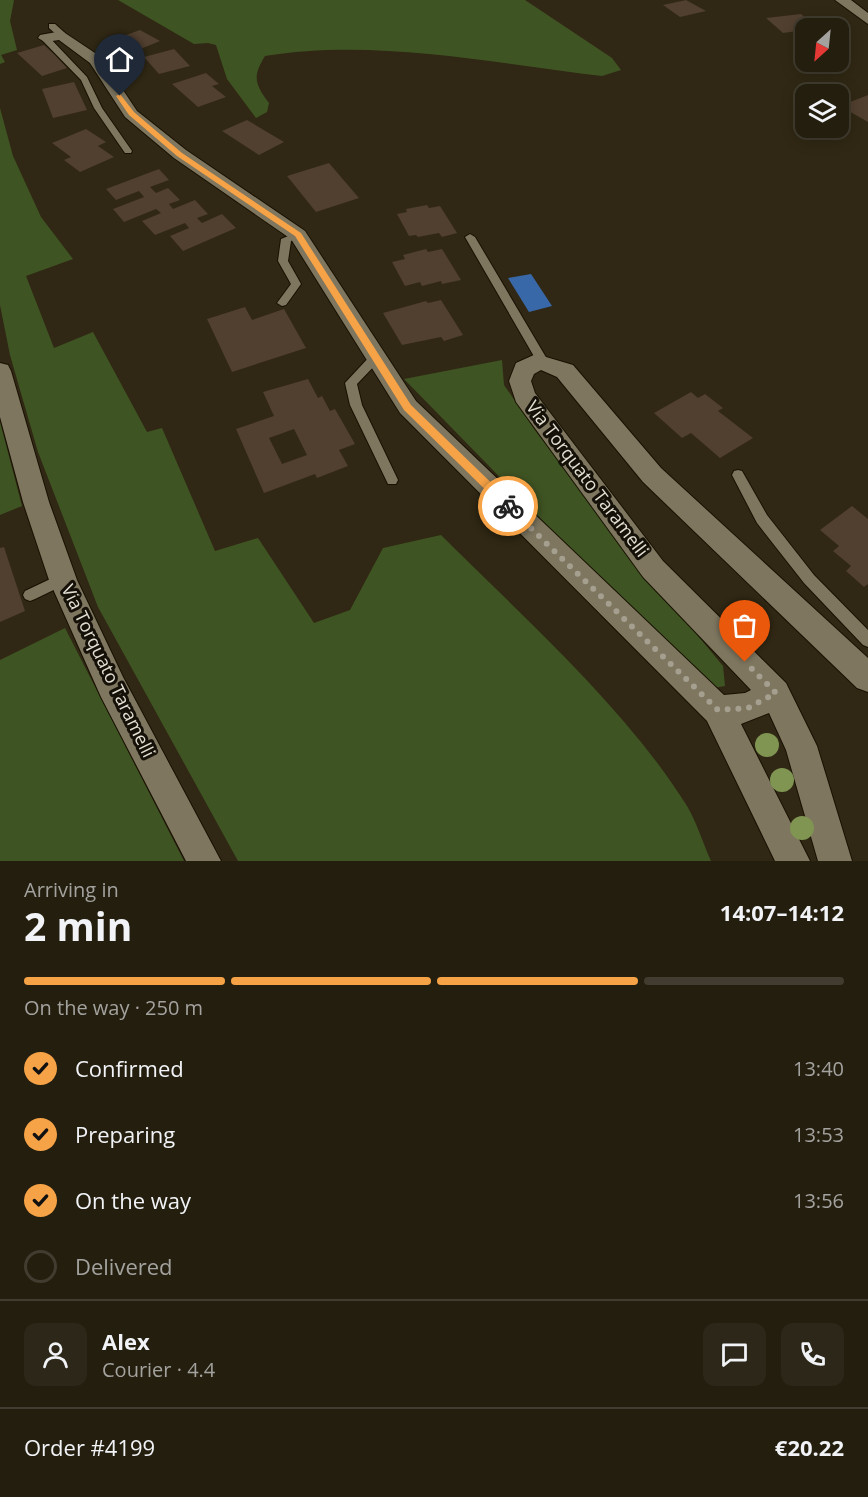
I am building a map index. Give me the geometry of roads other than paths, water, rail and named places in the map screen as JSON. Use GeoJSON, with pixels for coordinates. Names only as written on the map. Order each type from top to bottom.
{"type":"FeatureCollection","features":[{"type":"Feature","properties":{"kind":"street"},"geometry":{"type":"LineString","coordinates":[[842,0],[868,20]]}},
{"type":"Feature","properties":{"kind":"street"},"geometry":{"type":"LineString","coordinates":[[53,33],[96,60],[131,114],[180,154],[298,235],[408,408],[718,710],[793,861]]}},
{"type":"Feature","properties":{"kind":"street","name":"Via Torquato Taramelli"},"geometry":{"type":"LineString","coordinates":[[543,362],[536,362],[524,369],[520,381],[524,396],[653,569],[776,693],[801,746],[835,861]]}},
{"type":"Feature","properties":{"kind":"street"},"geometry":{"type":"LineString","coordinates":[[543,362],[565,371],[652,475],[868,678]]}},
{"type":"Feature","properties":{"kind":"street","name":"Via Torquato Taramelli"},"geometry":{"type":"LineString","coordinates":[[0,371],[24,467],[63,579],[100,663],[204,861]]}},
{"type":"Feature","properties":{"kind":"street"},"geometry":{"type":"LineString","coordinates":[[718,710],[748,708],[776,693]]}},
{"type":"Feature","properties":{"kind":"lane"},"geometry":{"type":"LineString","coordinates":[[53,33],[84,79],[98,108],[128,151]]}},
{"type":"Feature","properties":{"kind":"lane"},"geometry":{"type":"LineString","coordinates":[[282,303],[296,284],[283,261],[286,239],[298,235]]}},
{"type":"Feature","properties":{"kind":"lane"},"geometry":{"type":"LineString","coordinates":[[470,237],[543,362]]}},
{"type":"Feature","properties":{"kind":"lane"},"geometry":{"type":"LineString","coordinates":[[376,357],[351,383],[356,405],[392,480]]}},
{"type":"Feature","properties":{"kind":"lane"},"geometry":{"type":"LineString","coordinates":[[738,474],[768,527],[809,579],[868,640]]}},
{"type":"Feature","properties":{"kind":"lane"},"geometry":{"type":"LineString","coordinates":[[30,595],[63,579]]}},
{"type":"Feature","properties":{"kind":"water"},"geometry":{"type":"Polygon","coordinates":[[[531,274],[552,306],[529,312],[508,278],[531,274]]]}}]}
